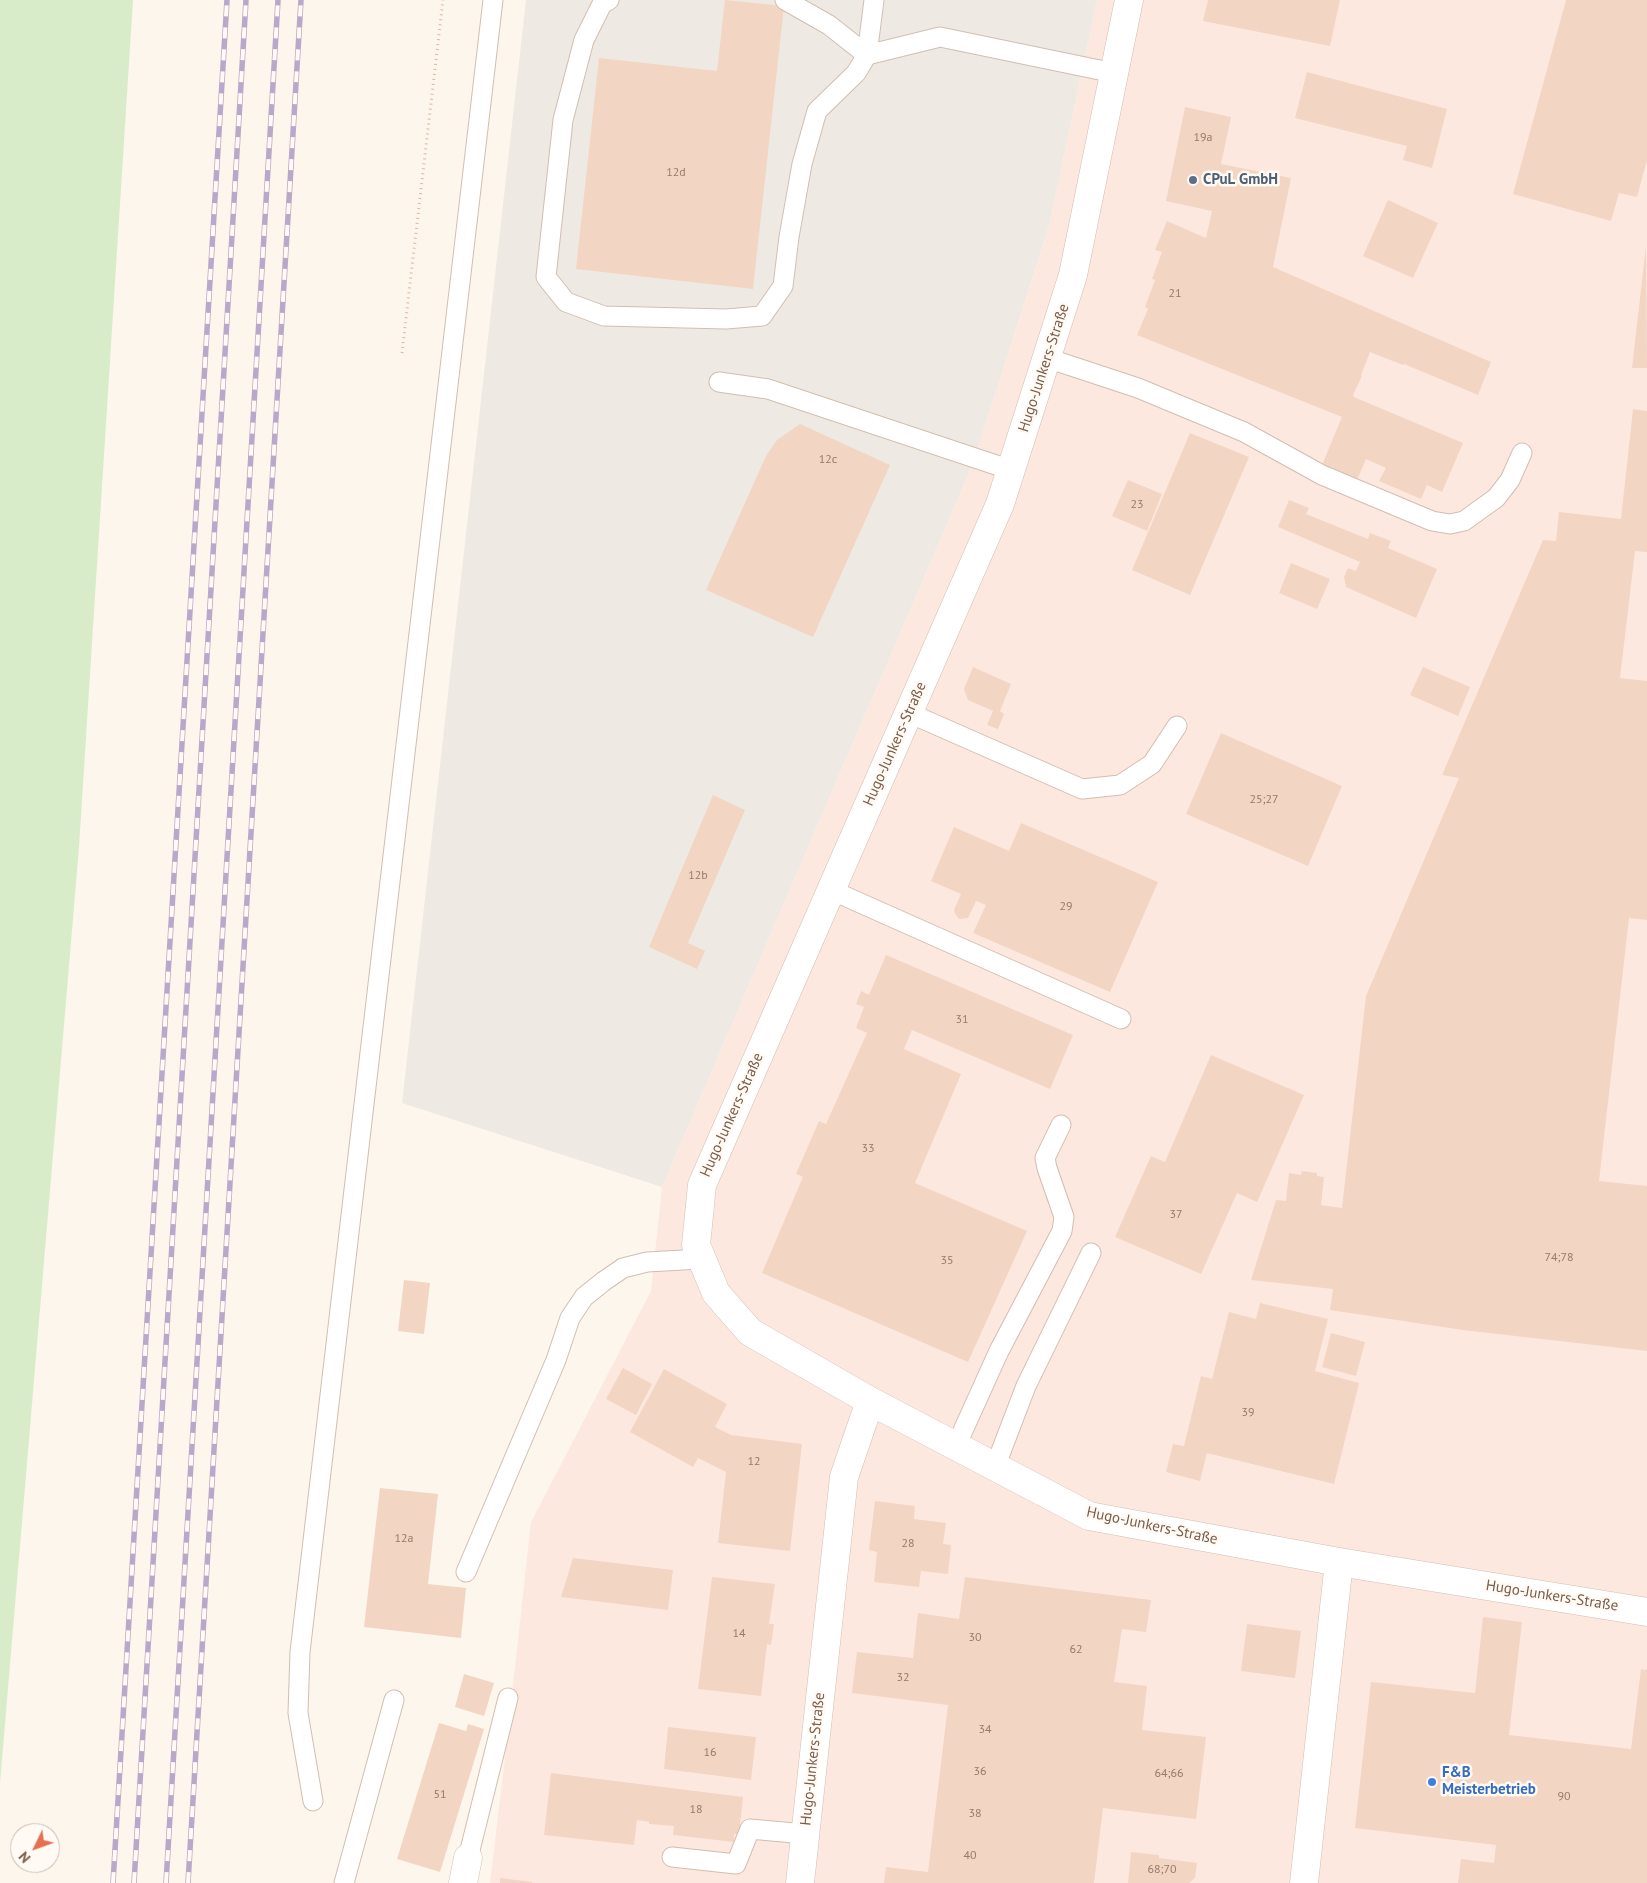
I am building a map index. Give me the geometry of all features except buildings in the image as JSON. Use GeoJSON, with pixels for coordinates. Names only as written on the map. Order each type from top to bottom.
{"type":"FeatureCollection","features":[{"type":"Feature","properties":{"kind":"street","name":"Hugo-Junkers-Straße"},"geometry":{"type":"LineString","coordinates":[[1129,0],[1073,275],[1000,504],[702,1184],[696,1245],[716,1293],[750,1332],[870,1401],[1088,1516],[1339,1562],[1647,1612]]}},
{"type":"Feature","properties":{"kind":"street","name":"Hugo-Junkers-Straße"},"geometry":{"type":"LineString","coordinates":[[800,1883],[844,1476],[870,1401]]}},
{"type":"Feature","properties":{"kind":"street"},"geometry":{"type":"LineString","coordinates":[[1304,1883],[1339,1562]]}},
{"type":"Feature","properties":{"kind":"lane"},"geometry":{"type":"LineString","coordinates":[[313,1801],[298,1713],[300,1652],[493,0]]}},
{"type":"Feature","properties":{"kind":"lane"},"geometry":{"type":"LineString","coordinates":[[609,0],[602,4],[584,40],[563,120],[546,277],[566,302],[604,316],[726,319],[762,316],[783,286],[788,237],[802,164],[817,110],[856,73],[867,55],[874,0]]}},
{"type":"Feature","properties":{"kind":"lane"},"geometry":{"type":"LineString","coordinates":[[786,0],[829,25],[867,55]]}},
{"type":"Feature","properties":{"kind":"lane"},"geometry":{"type":"LineString","coordinates":[[867,55],[940,38],[1114,73]]}},
{"type":"Feature","properties":{"kind":"lane"},"geometry":{"type":"LineString","coordinates":[[1047,358],[1138,388],[1244,432],[1322,475],[1432,521],[1450,524],[1464,521],[1496,498],[1510,480],[1522,453]]}},
{"type":"Feature","properties":{"kind":"lane"},"geometry":{"type":"LineString","coordinates":[[719,382],[768,389],[1011,470]]}},
{"type":"Feature","properties":{"kind":"lane"},"geometry":{"type":"LineString","coordinates":[[909,712],[1082,789],[1120,785],[1152,764],[1177,726]]}},
{"type":"Feature","properties":{"kind":"lane"},"geometry":{"type":"LineString","coordinates":[[831,890],[1121,1019]]}},
{"type":"Feature","properties":{"kind":"lane"},"geometry":{"type":"LineString","coordinates":[[956,1446],[999,1351],[1062,1231],[1064,1217],[1047,1168],[1046,1158],[1061,1125]]}},
{"type":"Feature","properties":{"kind":"lane"},"geometry":{"type":"LineString","coordinates":[[995,1467],[1026,1386],[1091,1253]]}},
{"type":"Feature","properties":{"kind":"lane"},"geometry":{"type":"LineString","coordinates":[[466,1572],[556,1360],[570,1318],[584,1297],[623,1268],[647,1262],[701,1259]]}},
{"type":"Feature","properties":{"kind":"lane"},"geometry":{"type":"LineString","coordinates":[[466,1870],[508,1698]]}},
{"type":"Feature","properties":{"kind":"lane"},"geometry":{"type":"LineString","coordinates":[[344,1883],[394,1700]]}},
{"type":"Feature","properties":{"kind":"lane"},"geometry":{"type":"LineString","coordinates":[[672,1857],[736,1864],[750,1829],[805,1834]]}},
{"type":"Feature","properties":{"kind":"path"},"geometry":{"type":"LineString","coordinates":[[402,352],[443,0]]}},
{"type":"Feature","properties":{"kind":"shaded area"},"geometry":{"type":"Polygon","coordinates":[[[526,0],[1097,0],[1049,226],[972,466],[662,1187],[402,1103],[526,0]]]}},
{"type":"Feature","properties":{"kind":"shaded area"},"geometry":{"type":"Polygon","coordinates":[[[1097,0],[1647,0],[1647,1883],[490,1883],[531,1522],[651,1291],[662,1187],[972,466],[1049,226],[1097,0]]]}},
{"type":"Feature","properties":{"kind":"green space"},"geometry":{"type":"Polygon","coordinates":[[[0,0],[133,0],[79,847],[0,1783],[0,0]]]}},
{"type":"Feature","properties":{"kind":"railway"},"geometry":{"type":"LineString","coordinates":[[113,1883],[227,0]]}},
{"type":"Feature","properties":{"kind":"railway"},"geometry":{"type":"LineString","coordinates":[[134,1883],[246,0]]}},
{"type":"Feature","properties":{"kind":"railway"},"geometry":{"type":"LineString","coordinates":[[166,1883],[278,0]]}},
{"type":"Feature","properties":{"kind":"railway"},"geometry":{"type":"LineString","coordinates":[[188,1883],[301,0]]}},
{"type":"Feature","properties":{"kind":"place","name":"CPuL GmbH"},"geometry":{"type":"Point","coordinates":[1193,180]}},
{"type":"Feature","properties":{"kind":"place","name":"F&B Meisterbetrieb"},"geometry":{"type":"Point","coordinates":[1432,1782]}}]}
